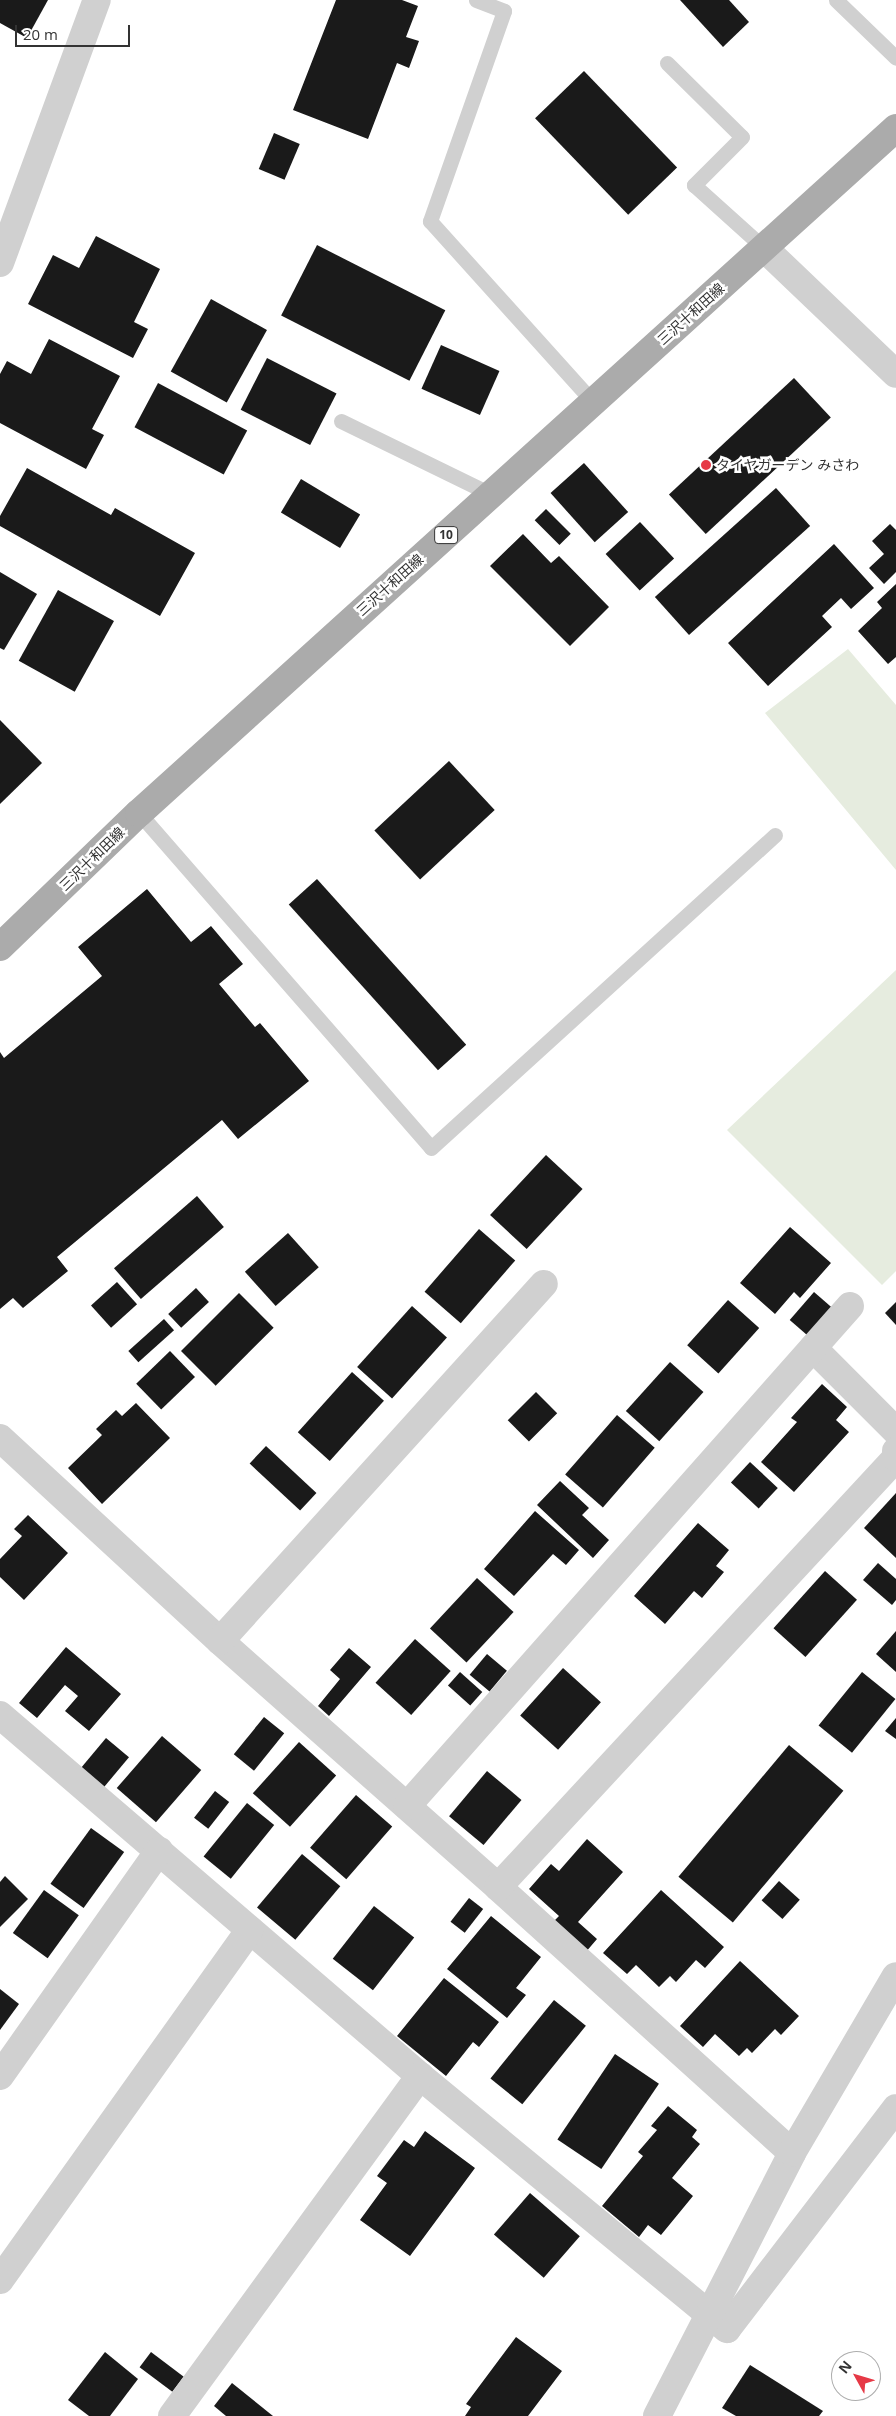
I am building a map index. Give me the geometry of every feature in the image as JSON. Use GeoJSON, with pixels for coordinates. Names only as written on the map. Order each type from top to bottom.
{"type":"FeatureCollection","features":[{"type":"Feature","properties":{"kind":"main road","name":"三沢十和田線"},"geometry":{"type":"LineString","coordinates":[[0,946],[140,813],[896,128]]}},
{"type":"Feature","properties":{"kind":"street"},"geometry":{"type":"LineString","coordinates":[[0,263],[98,0]]}},
{"type":"Feature","properties":{"kind":"street"},"geometry":{"type":"LineString","coordinates":[[764,248],[896,374]]}},
{"type":"Feature","properties":{"kind":"street"},"geometry":{"type":"LineString","coordinates":[[220,1642],[544,1284]]}},
{"type":"Feature","properties":{"kind":"street"},"geometry":{"type":"LineString","coordinates":[[407,1806],[850,1306]]}},
{"type":"Feature","properties":{"kind":"street"},"geometry":{"type":"LineString","coordinates":[[813,1348],[896,1431]]}},
{"type":"Feature","properties":{"kind":"street"},"geometry":{"type":"LineString","coordinates":[[0,1438],[220,1642],[498,1887],[792,2153]]}},
{"type":"Feature","properties":{"kind":"street"},"geometry":{"type":"LineString","coordinates":[[498,1887],[896,1458],[896,1451]]}},
{"type":"Feature","properties":{"kind":"street"},"geometry":{"type":"LineString","coordinates":[[0,1715],[420,2076],[727,2329],[896,2108]]}},
{"type":"Feature","properties":{"kind":"street"},"geometry":{"type":"LineString","coordinates":[[0,2076],[159,1851]]}},
{"type":"Feature","properties":{"kind":"street"},"geometry":{"type":"LineString","coordinates":[[0,2280],[250,1930]]}},
{"type":"Feature","properties":{"kind":"street"},"geometry":{"type":"LineString","coordinates":[[657,2416],[792,2153],[896,1976]]}},
{"type":"Feature","properties":{"kind":"street"},"geometry":{"type":"LineString","coordinates":[[172,2416],[420,2076]]}},
{"type":"Feature","properties":{"kind":"lane"},"geometry":{"type":"LineString","coordinates":[[476,0],[504,11],[430,221],[593,402]]}},
{"type":"Feature","properties":{"kind":"lane"},"geometry":{"type":"LineString","coordinates":[[836,0],[896,58]]}},
{"type":"Feature","properties":{"kind":"lane"},"geometry":{"type":"LineString","coordinates":[[667,63],[742,137],[694,185],[764,248]]}},
{"type":"Feature","properties":{"kind":"lane"},"geometry":{"type":"LineString","coordinates":[[341,421],[491,494]]}},
{"type":"Feature","properties":{"kind":"lane"},"geometry":{"type":"LineString","coordinates":[[140,813],[431,1148],[775,835]]}},
{"type":"Feature","properties":{"kind":"shaded area"},"geometry":{"type":"Polygon","coordinates":[[[848,649],[896,705],[896,870],[765,713],[848,649]]]}},
{"type":"Feature","properties":{"kind":"shaded area"},"geometry":{"type":"Polygon","coordinates":[[[896,970],[896,1271],[882,1285],[727,1130],[896,970]]]}},
{"type":"Feature","properties":{"kind":"building"},"geometry":{"type":"Polygon","coordinates":[[[0,0],[48,0],[27,38],[0,23],[0,0]]]}},
{"type":"Feature","properties":{"kind":"building"},"geometry":{"type":"Polygon","coordinates":[[[336,0],[402,0],[418,6],[406,37],[419,41],[409,68],[397,63],[368,139],[293,110],[336,0]]]}},
{"type":"Feature","properties":{"kind":"building"},"geometry":{"type":"Polygon","coordinates":[[[680,0],[729,0],[749,22],[723,47],[680,0]]]}},
{"type":"Feature","properties":{"kind":"building"},"geometry":{"type":"Polygon","coordinates":[[[584,71],[677,167],[628,215],[535,118],[584,71]]]}},
{"type":"Feature","properties":{"kind":"building"},"geometry":{"type":"Polygon","coordinates":[[[274,133],[300,144],[285,180],[259,169],[274,133]]]}},
{"type":"Feature","properties":{"kind":"building"},"geometry":{"type":"Polygon","coordinates":[[[96,236],[160,269],[134,322],[148,329],[133,358],[28,304],[53,255],[79,268],[96,236]]]}},
{"type":"Feature","properties":{"kind":"building"},"geometry":{"type":"Polygon","coordinates":[[[317,245],[445,310],[409,381],[281,315],[317,245]]]}},
{"type":"Feature","properties":{"kind":"building"},"geometry":{"type":"Polygon","coordinates":[[[211,299],[267,330],[227,403],[171,372],[211,299]]]}},
{"type":"Feature","properties":{"kind":"building"},"geometry":{"type":"Polygon","coordinates":[[[49,339],[120,376],[92,429],[104,435],[86,469],[0,423],[0,374],[7,361],[31,374],[49,339]]]}},
{"type":"Feature","properties":{"kind":"building"},"geometry":{"type":"Polygon","coordinates":[[[441,345],[499,371],[480,415],[421,389],[441,345]]]}},
{"type":"Feature","properties":{"kind":"building"},"geometry":{"type":"Polygon","coordinates":[[[267,358],[336,393],[310,445],[241,410],[267,358]]]}},
{"type":"Feature","properties":{"kind":"building"},"geometry":{"type":"Polygon","coordinates":[[[794,378],[831,417],[706,534],[669,495],[794,378]]]}},
{"type":"Feature","properties":{"kind":"building"},"geometry":{"type":"Polygon","coordinates":[[[158,383],[247,430],[224,475],[135,427],[158,383]]]}},
{"type":"Feature","properties":{"kind":"building"},"geometry":{"type":"Polygon","coordinates":[[[584,463],[628,512],[595,542],[551,493],[584,463]]]}},
{"type":"Feature","properties":{"kind":"building"},"geometry":{"type":"Polygon","coordinates":[[[27,468],[111,515],[115,508],[195,553],[160,616],[0,526],[0,516],[27,468]]]}},
{"type":"Feature","properties":{"kind":"building"},"geometry":{"type":"Polygon","coordinates":[[[301,479],[360,515],[340,548],[281,512],[301,479]]]}},
{"type":"Feature","properties":{"kind":"building"},"geometry":{"type":"Polygon","coordinates":[[[776,488],[810,526],[689,635],[655,597],[776,488]]]}},
{"type":"Feature","properties":{"kind":"building"},"geometry":{"type":"Polygon","coordinates":[[[546,509],[571,534],[559,545],[535,520],[546,509]]]}},
{"type":"Feature","properties":{"kind":"building"},"geometry":{"type":"Polygon","coordinates":[[[640,522],[674,559],[640,591],[606,554],[640,522]]]}},
{"type":"Feature","properties":{"kind":"building"},"geometry":{"type":"Polygon","coordinates":[[[890,524],[896,530],[896,572],[884,584],[869,568],[884,554],[872,541],[890,524]]]}},
{"type":"Feature","properties":{"kind":"building"},"geometry":{"type":"Polygon","coordinates":[[[523,534],[551,563],[559,556],[609,607],[570,646],[490,566],[523,534]]]}},
{"type":"Feature","properties":{"kind":"building"},"geometry":{"type":"Polygon","coordinates":[[[834,544],[874,588],[851,609],[841,598],[822,616],[832,627],[768,686],[728,643],[834,544]]]}},
{"type":"Feature","properties":{"kind":"building"},"geometry":{"type":"Polygon","coordinates":[[[0,572],[37,594],[4,650],[0,648],[0,572]]]}},
{"type":"Feature","properties":{"kind":"building"},"geometry":{"type":"Polygon","coordinates":[[[896,584],[896,657],[888,664],[858,631],[882,608],[877,602],[896,584]]]}},
{"type":"Feature","properties":{"kind":"building"},"geometry":{"type":"Polygon","coordinates":[[[58,590],[114,621],[75,692],[19,661],[58,590]]]}},
{"type":"Feature","properties":{"kind":"building"},"geometry":{"type":"Polygon","coordinates":[[[0,720],[42,763],[0,804],[0,720]]]}},
{"type":"Feature","properties":{"kind":"building"},"geometry":{"type":"Polygon","coordinates":[[[449,761],[495,810],[420,880],[374,831],[449,761]]]}},
{"type":"Feature","properties":{"kind":"building"},"geometry":{"type":"Polygon","coordinates":[[[317,879],[466,1045],[438,1070],[289,904],[317,879]]]}},
{"type":"Feature","properties":{"kind":"building"},"geometry":{"type":"Polygon","coordinates":[[[147,889],[191,942],[211,926],[243,964],[219,984],[255,1027],[260,1023],[309,1081],[238,1139],[222,1120],[57,1257],[68,1271],[23,1308],[13,1298],[0,1309],[0,1052],[4,1058],[102,976],[78,947],[147,889]]]}},
{"type":"Feature","properties":{"kind":"building"},"geometry":{"type":"Polygon","coordinates":[[[546,1155],[583,1189],[527,1249],[490,1215],[546,1155]]]}},
{"type":"Feature","properties":{"kind":"building"},"geometry":{"type":"Polygon","coordinates":[[[197,1196],[224,1227],[141,1299],[114,1268],[197,1196]]]}},
{"type":"Feature","properties":{"kind":"building"},"geometry":{"type":"Polygon","coordinates":[[[790,1227],[831,1263],[800,1298],[794,1292],[775,1314],[740,1283],[790,1227]]]}},
{"type":"Feature","properties":{"kind":"building"},"geometry":{"type":"Polygon","coordinates":[[[479,1229],[515,1260],[461,1323],[425,1292],[479,1229]]]}},
{"type":"Feature","properties":{"kind":"building"},"geometry":{"type":"Polygon","coordinates":[[[288,1233],[319,1267],[276,1306],[245,1272],[288,1233]]]}},
{"type":"Feature","properties":{"kind":"building"},"geometry":{"type":"Polygon","coordinates":[[[117,1282],[137,1304],[111,1328],[91,1305],[117,1282]]]}},
{"type":"Feature","properties":{"kind":"building"},"geometry":{"type":"Polygon","coordinates":[[[196,1288],[209,1302],[181,1328],[168,1314],[196,1288]]]}},
{"type":"Feature","properties":{"kind":"building"},"geometry":{"type":"Polygon","coordinates":[[[814,1292],[836,1311],[812,1339],[790,1320],[814,1292]]]}},
{"type":"Feature","properties":{"kind":"building"},"geometry":{"type":"Polygon","coordinates":[[[239,1293],[274,1328],[216,1386],[181,1351],[239,1293]]]}},
{"type":"Feature","properties":{"kind":"building"},"geometry":{"type":"Polygon","coordinates":[[[728,1300],[759,1328],[718,1373],[687,1345],[728,1300]]]}},
{"type":"Feature","properties":{"kind":"building"},"geometry":{"type":"Polygon","coordinates":[[[896,1302],[896,1325],[885,1313],[896,1302]]]}},
{"type":"Feature","properties":{"kind":"building"},"geometry":{"type":"Polygon","coordinates":[[[412,1306],[447,1337],[392,1398],[357,1367],[412,1306]]]}},
{"type":"Feature","properties":{"kind":"building"},"geometry":{"type":"Polygon","coordinates":[[[164,1319],[174,1330],[138,1362],[128,1351],[164,1319]]]}},
{"type":"Feature","properties":{"kind":"building"},"geometry":{"type":"Polygon","coordinates":[[[170,1351],[195,1377],[161,1410],[136,1384],[170,1351]]]}},
{"type":"Feature","properties":{"kind":"building"},"geometry":{"type":"Polygon","coordinates":[[[670,1362],[703,1392],[659,1441],[626,1411],[670,1362]]]}},
{"type":"Feature","properties":{"kind":"building"},"geometry":{"type":"Polygon","coordinates":[[[352,1372],[384,1401],[330,1461],[298,1432],[352,1372]]]}},
{"type":"Feature","properties":{"kind":"building"},"geometry":{"type":"Polygon","coordinates":[[[822,1384],[847,1407],[836,1420],[849,1432],[794,1492],[761,1462],[797,1422],[791,1418],[822,1384]]]}},
{"type":"Feature","properties":{"kind":"building"},"geometry":{"type":"Polygon","coordinates":[[[536,1392],[557,1413],[529,1441],[508,1420],[536,1392]]]}},
{"type":"Feature","properties":{"kind":"building"},"geometry":{"type":"Polygon","coordinates":[[[136,1403],[170,1438],[102,1504],[68,1468],[102,1435],[96,1429],[116,1410],[122,1416],[136,1403]]]}},
{"type":"Feature","properties":{"kind":"building"},"geometry":{"type":"Polygon","coordinates":[[[617,1415],[655,1448],[603,1507],[565,1475],[617,1415]]]}},
{"type":"Feature","properties":{"kind":"building"},"geometry":{"type":"Polygon","coordinates":[[[266,1446],[316,1493],[300,1511],[250,1464],[266,1446]]]}},
{"type":"Feature","properties":{"kind":"building"},"geometry":{"type":"Polygon","coordinates":[[[750,1462],[778,1488],[759,1508],[731,1482],[750,1462]]]}},
{"type":"Feature","properties":{"kind":"building"},"geometry":{"type":"Polygon","coordinates":[[[560,1481],[589,1508],[582,1515],[609,1540],[593,1558],[537,1505],[560,1481]]]}},
{"type":"Feature","properties":{"kind":"building"},"geometry":{"type":"Polygon","coordinates":[[[896,1493],[896,1558],[864,1528],[896,1493]]]}},
{"type":"Feature","properties":{"kind":"building"},"geometry":{"type":"Polygon","coordinates":[[[535,1511],[579,1550],[566,1565],[553,1554],[514,1596],[484,1569],[535,1511]]]}},
{"type":"Feature","properties":{"kind":"building"},"geometry":{"type":"Polygon","coordinates":[[[28,1515],[68,1553],[24,1600],[0,1577],[0,1559],[22,1536],[14,1529],[28,1515]]]}},
{"type":"Feature","properties":{"kind":"building"},"geometry":{"type":"Polygon","coordinates":[[[698,1523],[729,1550],[716,1566],[724,1572],[702,1598],[694,1591],[665,1624],[634,1596],[698,1523]]]}},
{"type":"Feature","properties":{"kind":"building"},"geometry":{"type":"Polygon","coordinates":[[[878,1563],[896,1579],[896,1600],[892,1605],[863,1580],[878,1563]]]}},
{"type":"Feature","properties":{"kind":"building"},"geometry":{"type":"Polygon","coordinates":[[[825,1571],[857,1600],[805,1657],[773,1628],[825,1571]]]}},
{"type":"Feature","properties":{"kind":"building"},"geometry":{"type":"Polygon","coordinates":[[[477,1578],[514,1612],[467,1663],[430,1628],[477,1578]]]}},
{"type":"Feature","properties":{"kind":"building"},"geometry":{"type":"Polygon","coordinates":[[[896,1631],[896,1672],[876,1654],[896,1631]]]}},
{"type":"Feature","properties":{"kind":"building"},"geometry":{"type":"Polygon","coordinates":[[[415,1639],[451,1671],[411,1715],[376,1683],[415,1639]]]}},
{"type":"Feature","properties":{"kind":"building"},"geometry":{"type":"Polygon","coordinates":[[[66,1647],[121,1694],[89,1731],[65,1711],[78,1696],[65,1685],[37,1718],[19,1703],[66,1647]]]}},
{"type":"Feature","properties":{"kind":"building"},"geometry":{"type":"Polygon","coordinates":[[[349,1648],[371,1667],[329,1716],[318,1706],[340,1679],[330,1670],[349,1648]]]}},
{"type":"Feature","properties":{"kind":"building"},"geometry":{"type":"Polygon","coordinates":[[[487,1654],[507,1671],[490,1691],[470,1675],[487,1654]]]}},
{"type":"Feature","properties":{"kind":"building"},"geometry":{"type":"Polygon","coordinates":[[[563,1668],[601,1702],[558,1750],[520,1716],[563,1668]]]}},
{"type":"Feature","properties":{"kind":"building"},"geometry":{"type":"Polygon","coordinates":[[[460,1672],[482,1692],[470,1705],[448,1685],[460,1672]]]}},
{"type":"Feature","properties":{"kind":"building"},"geometry":{"type":"Polygon","coordinates":[[[862,1672],[895,1699],[852,1753],[819,1726],[862,1672]]]}},
{"type":"Feature","properties":{"kind":"building"},"geometry":{"type":"Polygon","coordinates":[[[264,1717],[284,1733],[254,1771],[234,1754],[264,1717]]]}},
{"type":"Feature","properties":{"kind":"building"},"geometry":{"type":"Polygon","coordinates":[[[896,1718],[896,1739],[885,1731],[896,1718]]]}},
{"type":"Feature","properties":{"kind":"building"},"geometry":{"type":"Polygon","coordinates":[[[162,1736],[201,1770],[156,1822],[117,1788],[162,1736]]]}},
{"type":"Feature","properties":{"kind":"building"},"geometry":{"type":"Polygon","coordinates":[[[106,1738],[129,1757],[104,1787],[81,1768],[106,1738]]]}},
{"type":"Feature","properties":{"kind":"building"},"geometry":{"type":"Polygon","coordinates":[[[299,1742],[336,1775],[290,1827],[253,1793],[299,1742]]]}},
{"type":"Feature","properties":{"kind":"building"},"geometry":{"type":"Polygon","coordinates":[[[789,1745],[843,1791],[733,1922],[678,1877],[789,1745]]]}},
{"type":"Feature","properties":{"kind":"building"},"geometry":{"type":"Polygon","coordinates":[[[487,1771],[521,1800],[484,1845],[449,1816],[487,1771]]]}},
{"type":"Feature","properties":{"kind":"building"},"geometry":{"type":"Polygon","coordinates":[[[215,1791],[229,1802],[208,1829],[194,1818],[215,1791]]]}},
{"type":"Feature","properties":{"kind":"building"},"geometry":{"type":"Polygon","coordinates":[[[356,1795],[392,1826],[346,1879],[310,1848],[356,1795]]]}},
{"type":"Feature","properties":{"kind":"building"},"geometry":{"type":"Polygon","coordinates":[[[247,1803],[274,1825],[231,1879],[204,1857],[247,1803]]]}},
{"type":"Feature","properties":{"kind":"building"},"geometry":{"type":"Polygon","coordinates":[[[91,1828],[124,1852],[84,1908],[50,1884],[91,1828]]]}},
{"type":"Feature","properties":{"kind":"building"},"geometry":{"type":"Polygon","coordinates":[[[587,1839],[623,1872],[578,1922],[597,1939],[585,1953],[552,1923],[559,1916],[529,1889],[551,1864],[559,1871],[587,1839]]]}},
{"type":"Feature","properties":{"kind":"building"},"geometry":{"type":"Polygon","coordinates":[[[302,1854],[340,1886],[295,1940],[257,1908],[302,1854]]]}},
{"type":"Feature","properties":{"kind":"building"},"geometry":{"type":"Polygon","coordinates":[[[5,1876],[28,1899],[0,1927],[0,1882],[5,1876]]]}},
{"type":"Feature","properties":{"kind":"building"},"geometry":{"type":"Polygon","coordinates":[[[779,1881],[800,1900],[782,1919],[762,1900],[779,1881]]]}},
{"type":"Feature","properties":{"kind":"building"},"geometry":{"type":"Polygon","coordinates":[[[44,1890],[79,1915],[48,1958],[13,1933],[44,1890]]]}},
{"type":"Feature","properties":{"kind":"building"},"geometry":{"type":"Polygon","coordinates":[[[661,1890],[724,1947],[705,1968],[696,1960],[676,1982],[670,1976],[659,1987],[636,1965],[627,1974],[603,1953],[661,1890]]]}},
{"type":"Feature","properties":{"kind":"building"},"geometry":{"type":"Polygon","coordinates":[[[469,1898],[483,1909],[465,1933],[451,1922],[469,1898]]]}},
{"type":"Feature","properties":{"kind":"building"},"geometry":{"type":"Polygon","coordinates":[[[374,1906],[414,1937],[373,1990],[333,1959],[374,1906]]]}},
{"type":"Feature","properties":{"kind":"building"},"geometry":{"type":"Polygon","coordinates":[[[491,1916],[541,1957],[516,1988],[526,1995],[507,2018],[447,1969],[491,1916]]]}},
{"type":"Feature","properties":{"kind":"building"},"geometry":{"type":"Polygon","coordinates":[[[740,1961],[799,2016],[781,2035],[775,2029],[752,2053],[747,2048],[739,2056],[715,2034],[703,2047],[680,2026],[740,1961]]]}},
{"type":"Feature","properties":{"kind":"building"},"geometry":{"type":"Polygon","coordinates":[[[444,1978],[499,2022],[479,2047],[473,2042],[446,2076],[397,2036],[444,1978]]]}},
{"type":"Feature","properties":{"kind":"building"},"geometry":{"type":"Polygon","coordinates":[[[0,1989],[19,2004],[0,2030],[0,1989]]]}},
{"type":"Feature","properties":{"kind":"building"},"geometry":{"type":"Polygon","coordinates":[[[554,2000],[586,2026],[522,2104],[490,2078],[554,2000]]]}},
{"type":"Feature","properties":{"kind":"building"},"geometry":{"type":"Polygon","coordinates":[[[615,2054],[659,2084],[601,2169],[557,2139],[615,2054]]]}},
{"type":"Feature","properties":{"kind":"building"},"geometry":{"type":"Polygon","coordinates":[[[668,2106],[697,2130],[692,2137],[700,2144],[672,2178],[693,2196],[661,2235],[648,2225],[639,2237],[602,2206],[643,2156],[638,2152],[657,2130],[651,2126],[668,2106]]]}},
{"type":"Feature","properties":{"kind":"building"},"geometry":{"type":"Polygon","coordinates":[[[425,2131],[475,2168],[410,2256],[360,2220],[387,2183],[377,2176],[404,2140],[414,2147],[425,2131]]]}},
{"type":"Feature","properties":{"kind":"building"},"geometry":{"type":"Polygon","coordinates":[[[530,2193],[580,2236],[544,2278],[494,2235],[530,2193]]]}},
{"type":"Feature","properties":{"kind":"building"},"geometry":{"type":"Polygon","coordinates":[[[516,2337],[562,2371],[528,2416],[465,2416],[471,2407],[466,2404],[516,2337]]]}},
{"type":"Feature","properties":{"kind":"building"},"geometry":{"type":"Polygon","coordinates":[[[105,2352],[138,2379],[110,2416],[89,2416],[68,2400],[105,2352]]]}},
{"type":"Feature","properties":{"kind":"building"},"geometry":{"type":"Polygon","coordinates":[[[151,2352],[184,2377],[172,2392],[140,2367],[151,2352]]]}},
{"type":"Feature","properties":{"kind":"building"},"geometry":{"type":"Polygon","coordinates":[[[750,2365],[823,2411],[819,2416],[736,2416],[722,2408],[750,2365]]]}},
{"type":"Feature","properties":{"kind":"building"},"geometry":{"type":"Polygon","coordinates":[[[232,2383],[273,2416],[226,2416],[214,2406],[232,2383]]]}},
{"type":"Feature","properties":{"kind":"place","name":"タイヤガーデン みさわ"},"geometry":{"type":"Point","coordinates":[706,465]}}]}
